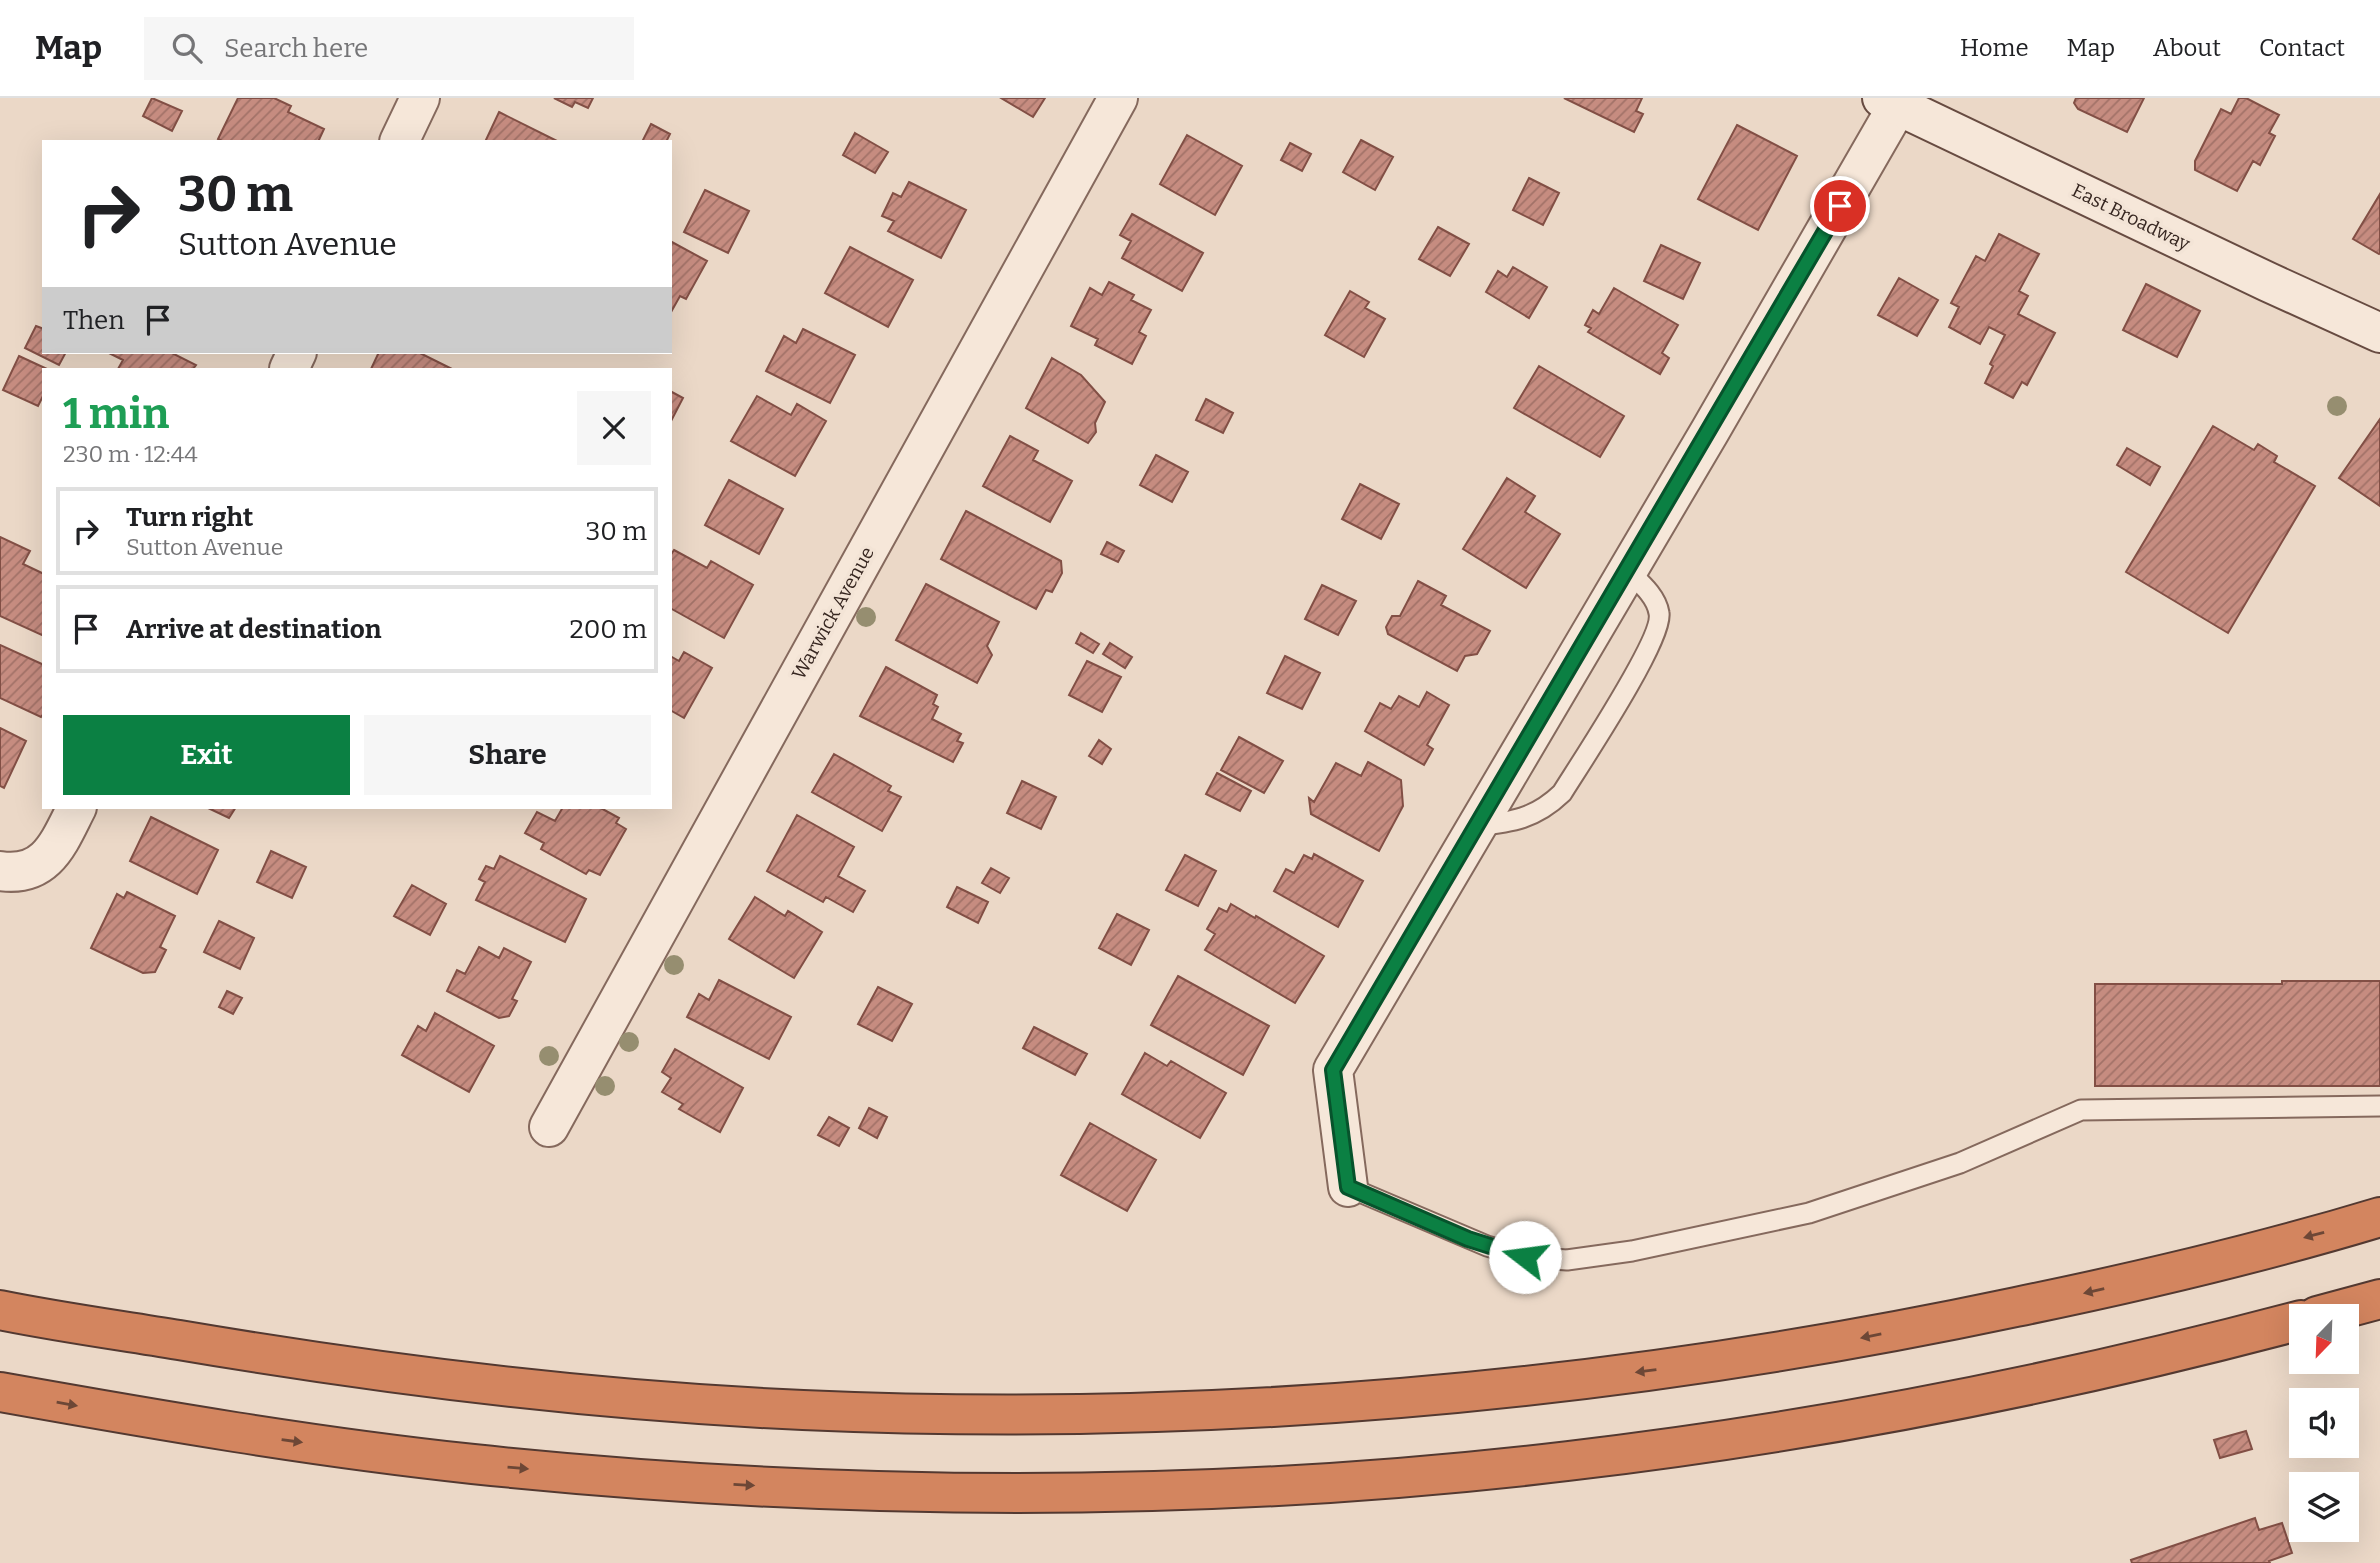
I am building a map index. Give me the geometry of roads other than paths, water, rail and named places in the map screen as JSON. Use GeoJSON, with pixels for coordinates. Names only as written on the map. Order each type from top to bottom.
{"type":"FeatureCollection","features":[{"type":"Feature","properties":{"kind":"highway"},"geometry":{"type":"LineString","coordinates":[[0,1310],[375,1370],[661,1402],[805,1410],[948,1413],[1222,1409],[1379,1401],[1509,1388],[1666,1369],[1811,1347],[2088,1292],[2228,1259],[2380,1217]]}},
{"type":"Feature","properties":{"kind":"highway"},"geometry":{"type":"LineString","coordinates":[[2359,1305],[2380,1299]]}},
{"type":"Feature","properties":{"kind":"highway"},"geometry":{"type":"LineString","coordinates":[[0,1392],[202,1428],[335,1447],[472,1464],[610,1476],[881,1490],[1156,1490],[1294,1485],[1430,1475],[1701,1444],[1836,1423],[1969,1398],[2105,1369],[2289,1323]]}},
{"type":"Feature","properties":{"kind":"street"},"geometry":{"type":"LineString","coordinates":[[400,140],[420,98]]}},
{"type":"Feature","properties":{"kind":"street","name":"Warwick Avenue"},"geometry":{"type":"LineString","coordinates":[[549,1127],[1118,98]]}},
{"type":"Feature","properties":{"kind":"street"},"geometry":{"type":"LineString","coordinates":[[1348,1187],[1333,1070],[1627,570],[1890,102]]}},
{"type":"Feature","properties":{"kind":"street","name":"East Broadway"},"geometry":{"type":"LineString","coordinates":[[1890,102],[2380,333]]}},
{"type":"Feature","properties":{"kind":"street"},"geometry":{"type":"LineString","coordinates":[[14,871],[43,862],[52,853],[76,809]]}},
{"type":"Feature","properties":{"kind":"lane"},"geometry":{"type":"LineString","coordinates":[[1476,826],[1527,817],[1547,807],[1562,793],[1644,657],[1657,632],[1659,614],[1653,597],[1627,570]]}},
{"type":"Feature","properties":{"kind":"lane"},"geometry":{"type":"LineString","coordinates":[[1348,1187],[1487,1247],[1525,1257],[1567,1260],[1632,1251],[1809,1213],[1959,1163],[2081,1110],[2380,1106]]}}]}
